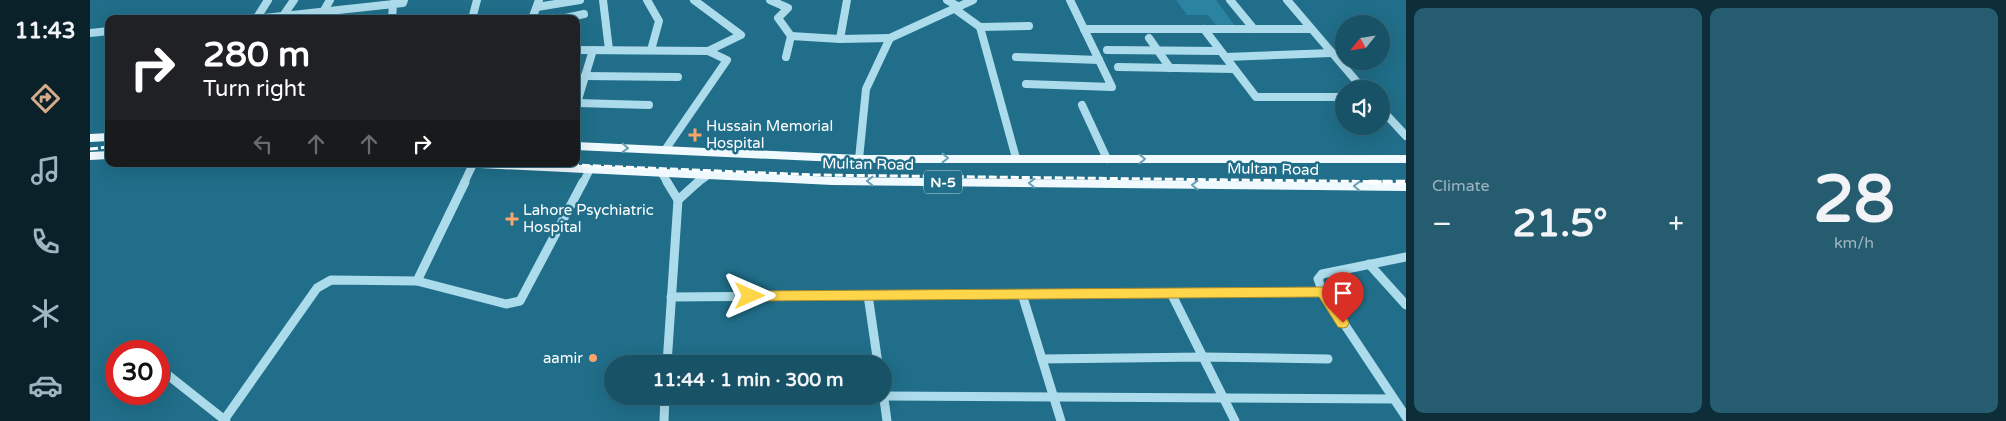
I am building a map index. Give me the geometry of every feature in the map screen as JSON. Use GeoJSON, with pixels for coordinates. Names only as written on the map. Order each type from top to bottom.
{"type":"FeatureCollection","features":[{"type":"Feature","properties":{"kind":"main road"},"geometry":{"type":"LineString","coordinates":[[90,138],[105,137]]}},
{"type":"Feature","properties":{"kind":"main road","name":"Multan Road"},"geometry":{"type":"LineString","coordinates":[[580,146],[859,159],[1406,159]]}},
{"type":"Feature","properties":{"kind":"main road"},"geometry":{"type":"LineString","coordinates":[[90,156],[105,155]]}},
{"type":"Feature","properties":{"kind":"main road","name":"Multan Road"},"geometry":{"type":"LineString","coordinates":[[562,167],[832,181],[1406,187]]}},
{"type":"Feature","properties":{"kind":"street"},"geometry":{"type":"LineString","coordinates":[[258,15],[268,0]]}},
{"type":"Feature","properties":{"kind":"street"},"geometry":{"type":"LineString","coordinates":[[284,15],[294,0]]}},
{"type":"Feature","properties":{"kind":"street"},"geometry":{"type":"LineString","coordinates":[[322,15],[330,0]]}},
{"type":"Feature","properties":{"kind":"street"},"geometry":{"type":"LineString","coordinates":[[293,15],[403,3],[404,0]]}},
{"type":"Feature","properties":{"kind":"street"},"geometry":{"type":"LineString","coordinates":[[473,15],[477,0]]}},
{"type":"Feature","properties":{"kind":"street"},"geometry":{"type":"LineString","coordinates":[[538,4],[580,0]]}},
{"type":"Feature","properties":{"kind":"street"},"geometry":{"type":"LineString","coordinates":[[603,0],[609,50]]}},
{"type":"Feature","properties":{"kind":"street"},"geometry":{"type":"LineString","coordinates":[[647,0],[659,21],[652,50]]}},
{"type":"Feature","properties":{"kind":"street"},"geometry":{"type":"LineString","coordinates":[[694,0],[741,35],[708,51]]}},
{"type":"Feature","properties":{"kind":"street"},"geometry":{"type":"LineString","coordinates":[[770,0],[788,8],[778,18],[792,36],[840,39],[890,38],[973,0]]}},
{"type":"Feature","properties":{"kind":"street"},"geometry":{"type":"LineString","coordinates":[[840,39],[847,0]]}},
{"type":"Feature","properties":{"kind":"street"},"geometry":{"type":"LineString","coordinates":[[947,0],[980,26],[1016,158]]}},
{"type":"Feature","properties":{"kind":"street"},"geometry":{"type":"LineString","coordinates":[[1026,84],[1112,87],[1070,0]]}},
{"type":"Feature","properties":{"kind":"street"},"geometry":{"type":"LineString","coordinates":[[1230,0],[1254,29]]}},
{"type":"Feature","properties":{"kind":"street"},"geometry":{"type":"LineString","coordinates":[[1287,0],[1355,80]]}},
{"type":"Feature","properties":{"kind":"street"},"geometry":{"type":"LineString","coordinates":[[392,15],[393,4]]}},
{"type":"Feature","properties":{"kind":"street"},"geometry":{"type":"LineString","coordinates":[[579,15],[584,14]]}},
{"type":"Feature","properties":{"kind":"street"},"geometry":{"type":"LineString","coordinates":[[980,26],[1029,26]]}},
{"type":"Feature","properties":{"kind":"street"},"geometry":{"type":"LineString","coordinates":[[1084,29],[1311,29]]}},
{"type":"Feature","properties":{"kind":"street"},"geometry":{"type":"LineString","coordinates":[[1204,29],[1256,97],[1335,96]]}},
{"type":"Feature","properties":{"kind":"street"},"geometry":{"type":"LineString","coordinates":[[90,33],[105,31]]}},
{"type":"Feature","properties":{"kind":"street"},"geometry":{"type":"LineString","coordinates":[[786,57],[792,36]]}},
{"type":"Feature","properties":{"kind":"street"},"geometry":{"type":"LineString","coordinates":[[859,159],[866,89],[890,38]]}},
{"type":"Feature","properties":{"kind":"street"},"geometry":{"type":"LineString","coordinates":[[1149,38],[1170,68]]}},
{"type":"Feature","properties":{"kind":"street"},"geometry":{"type":"LineString","coordinates":[[580,50],[708,51],[727,60],[665,150]]}},
{"type":"Feature","properties":{"kind":"street"},"geometry":{"type":"LineString","coordinates":[[580,94],[592,50]]}},
{"type":"Feature","properties":{"kind":"street"},"geometry":{"type":"LineString","coordinates":[[1107,50],[1220,51]]}},
{"type":"Feature","properties":{"kind":"street"},"geometry":{"type":"LineString","coordinates":[[1226,57],[1332,53]]}},
{"type":"Feature","properties":{"kind":"street"},"geometry":{"type":"LineString","coordinates":[[1016,57],[1099,60]]}},
{"type":"Feature","properties":{"kind":"street"},"geometry":{"type":"LineString","coordinates":[[1118,68],[1234,69]]}},
{"type":"Feature","properties":{"kind":"street"},"geometry":{"type":"LineString","coordinates":[[585,76],[678,77]]}},
{"type":"Feature","properties":{"kind":"street"},"geometry":{"type":"LineString","coordinates":[[580,105],[649,104]]}},
{"type":"Feature","properties":{"kind":"street"},"geometry":{"type":"LineString","coordinates":[[1082,105],[1107,159]]}},
{"type":"Feature","properties":{"kind":"street"},"geometry":{"type":"LineString","coordinates":[[1390,119],[1406,136]]}},
{"type":"Feature","properties":{"kind":"street"},"geometry":{"type":"LineString","coordinates":[[417,281],[472,167]]}},
{"type":"Feature","properties":{"kind":"street"},"geometry":{"type":"LineString","coordinates":[[170,377],[225,420],[317,288],[330,280],[417,281],[506,304],[520,301],[590,168]]}},
{"type":"Feature","properties":{"kind":"street"},"geometry":{"type":"LineString","coordinates":[[661,172],[678,200],[668,355]]}},
{"type":"Feature","properties":{"kind":"street"},"geometry":{"type":"LineString","coordinates":[[678,200],[708,175]]}},
{"type":"Feature","properties":{"kind":"street"},"geometry":{"type":"LineString","coordinates":[[1406,256],[1322,274],[1318,279],[1322,292],[1406,417]]}},
{"type":"Feature","properties":{"kind":"street"},"geometry":{"type":"LineString","coordinates":[[1369,264],[1406,305]]}},
{"type":"Feature","properties":{"kind":"street"},"geometry":{"type":"LineString","coordinates":[[671,296],[1322,292]]}},
{"type":"Feature","properties":{"kind":"street"},"geometry":{"type":"LineString","coordinates":[[1171,293],[1235,421]]}},
{"type":"Feature","properties":{"kind":"street"},"geometry":{"type":"LineString","coordinates":[[1022,294],[1061,421]]}},
{"type":"Feature","properties":{"kind":"street"},"geometry":{"type":"LineString","coordinates":[[868,295],[877,355]]}},
{"type":"Feature","properties":{"kind":"street"},"geometry":{"type":"LineString","coordinates":[[1042,359],[1204,357],[1328,359]]}},
{"type":"Feature","properties":{"kind":"street"},"geometry":{"type":"LineString","coordinates":[[892,393],[1393,399]]}},
{"type":"Feature","properties":{"kind":"street"},"geometry":{"type":"LineString","coordinates":[[664,421],[665,405]]}},
{"type":"Feature","properties":{"kind":"street"},"geometry":{"type":"LineString","coordinates":[[885,405],[887,421]]}},
{"type":"Feature","properties":{"kind":"shaded area"},"geometry":{"type":"Polygon","coordinates":[[[1176,0],[1216,0],[1237,29],[1219,29],[1208,15],[1187,15],[1176,0]]]}},
{"type":"Feature","properties":{"kind":"railway"},"geometry":{"type":"LineString","coordinates":[[90,149],[105,147]]}},
{"type":"Feature","properties":{"kind":"railway"},"geometry":{"type":"LineString","coordinates":[[580,165],[814,175],[1406,182]]}},
{"type":"Feature","properties":{"kind":"railway"},"geometry":{"type":"LineString","coordinates":[[1369,182],[1406,182]]}},
{"type":"Feature","properties":{"kind":"place","name":"Hussain Memorial Hospital"},"geometry":{"type":"Point","coordinates":[695,135]}},
{"type":"Feature","properties":{"kind":"place","name":"Lahore Psychiatric Hospital"},"geometry":{"type":"Point","coordinates":[512,219]}},
{"type":"Feature","properties":{"kind":"place","name":"aamir"},"geometry":{"type":"Point","coordinates":[593,358]}},
{"type":"Feature","properties":{"kind":"route"},"geometry":{"type":"LineString","coordinates":[[750,296],[1322,292],[1343,323]]}}]}
